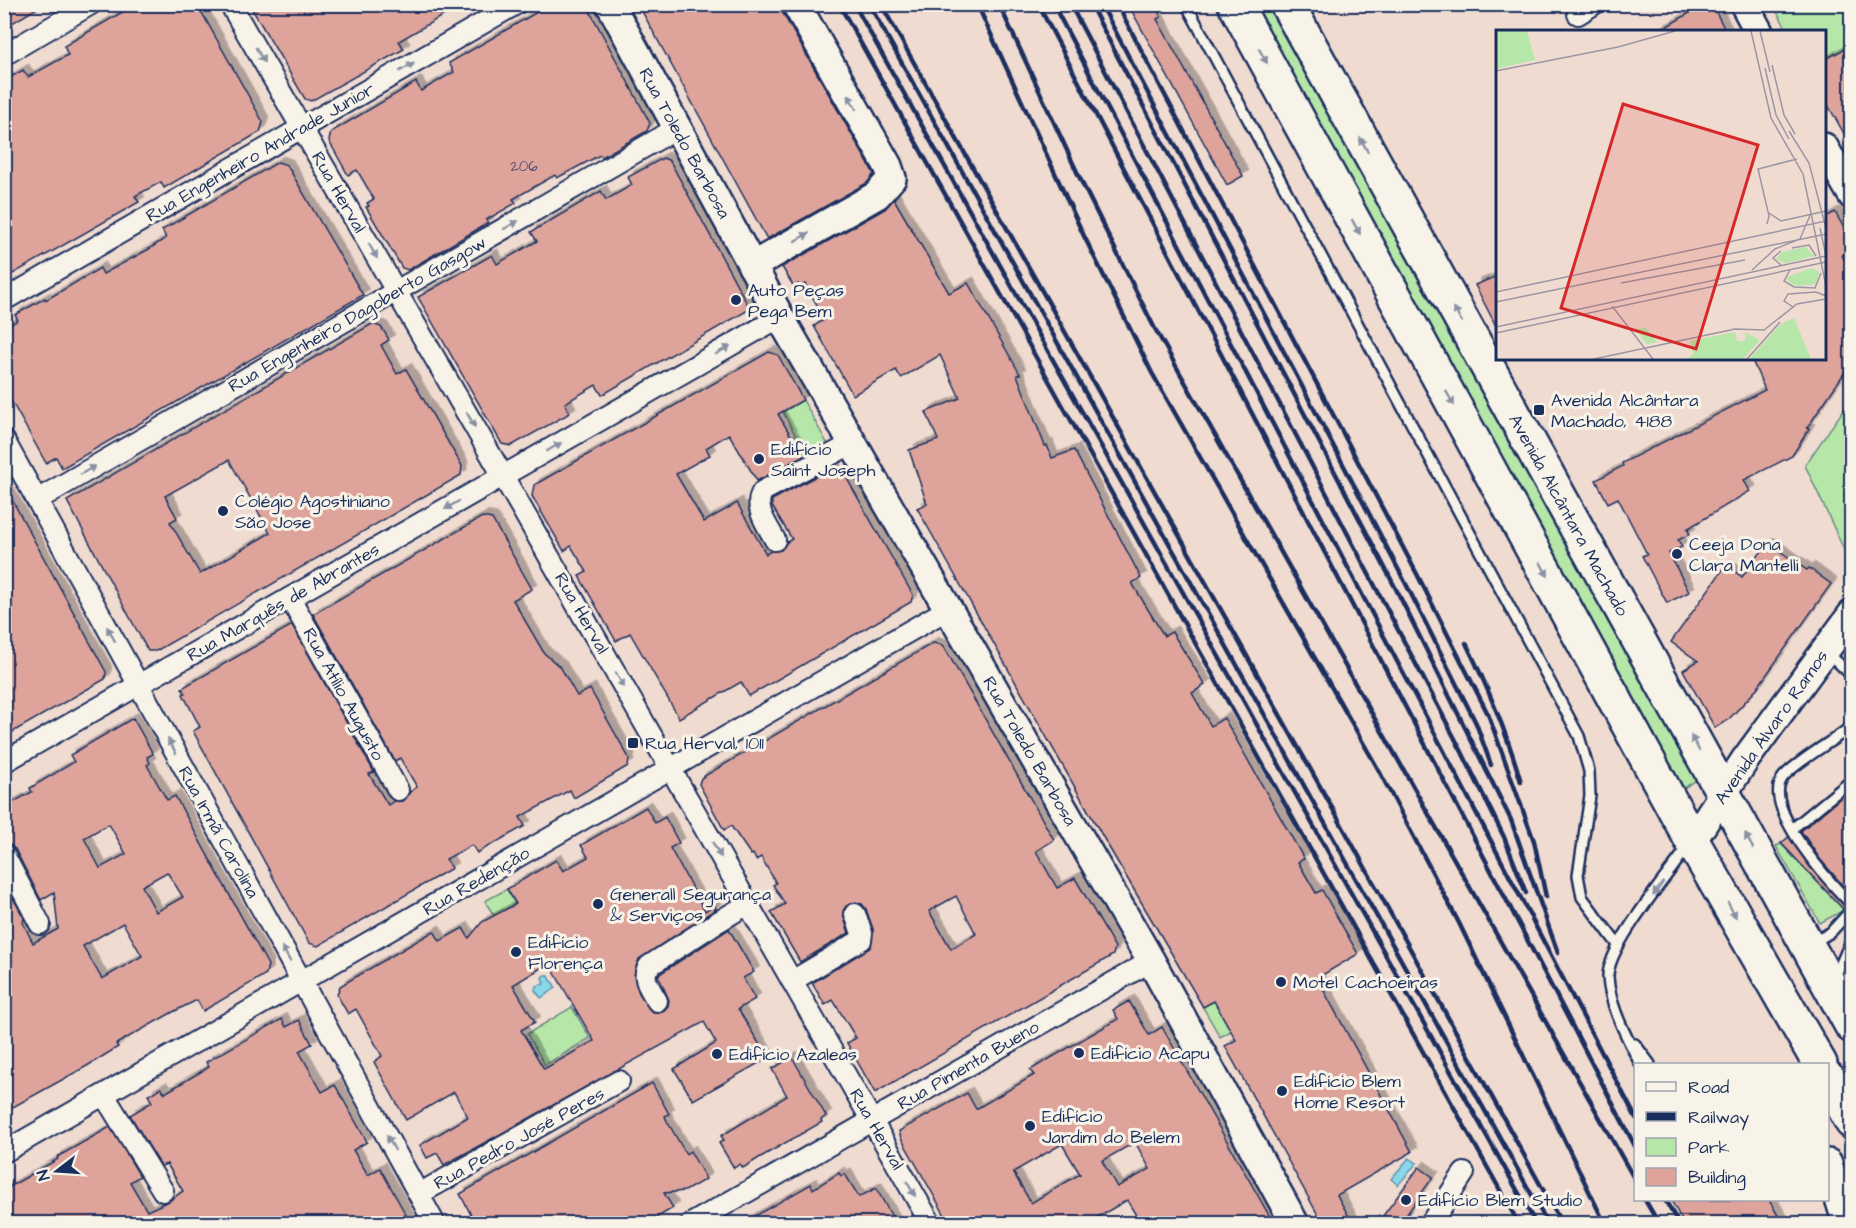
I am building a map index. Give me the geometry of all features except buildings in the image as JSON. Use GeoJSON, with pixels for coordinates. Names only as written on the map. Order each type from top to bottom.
{"type":"FeatureCollection","features":[{"type":"Feature","properties":{"kind":"highway"},"geometry":{"type":"LineString","coordinates":[[1235,4],[1692,841],[1819,1063]]}},
{"type":"Feature","properties":{"kind":"highway","name":"Avenida Alcântara Machado"},"geometry":{"type":"LineString","coordinates":[[1287,4],[1851,1026]]}},
{"type":"Feature","properties":{"kind":"highway"},"geometry":{"type":"LineString","coordinates":[[1829,1082],[1851,1122]]}},
{"type":"Feature","properties":{"kind":"street"},"geometry":{"type":"LineString","coordinates":[[4,55],[91,4]]}},
{"type":"Feature","properties":{"kind":"street","name":"Rua Herval"},"geometry":{"type":"LineString","coordinates":[[230,4],[931,1224]]}},
{"type":"Feature","properties":{"kind":"street","name":"Rua Engenheiro Andrade Junior"},"geometry":{"type":"LineString","coordinates":[[4,300],[516,4]]}},
{"type":"Feature","properties":{"kind":"street","name":"Rua Toledo Barbosa"},"geometry":{"type":"LineString","coordinates":[[610,4],[677,128],[760,268],[780,317],[1151,962],[1295,1224]]}},
{"type":"Feature","properties":{"kind":"street"},"geometry":{"type":"LineString","coordinates":[[760,268],[877,195],[892,178],[892,172],[796,4]]}},
{"type":"Feature","properties":{"kind":"street"},"geometry":{"type":"LineString","coordinates":[[1744,4],[1759,30]]}},
{"type":"Feature","properties":{"kind":"street","name":"Rua Engenheiro Dagoberto Gasgow"},"geometry":{"type":"LineString","coordinates":[[37,500],[677,128]]}},
{"type":"Feature","properties":{"kind":"street"},"geometry":{"type":"LineString","coordinates":[[1826,151],[1851,195]]}},
{"type":"Feature","properties":{"kind":"street","name":"Rua Marquês de Abrantes"},"geometry":{"type":"LineString","coordinates":[[4,762],[780,317]]}},
{"type":"Feature","properties":{"kind":"street","name":"Rua Irmã Carolina"},"geometry":{"type":"LineString","coordinates":[[4,440],[435,1224]]}},
{"type":"Feature","properties":{"kind":"street"},"geometry":{"type":"LineString","coordinates":[[775,540],[758,506],[759,496],[763,491],[853,443]]}},
{"type":"Feature","properties":{"kind":"street","name":"Rua Atílio Augusto"},"geometry":{"type":"LineString","coordinates":[[290,598],[398,790]]}},
{"type":"Feature","properties":{"kind":"street","name":"Rua Redenção"},"geometry":{"type":"LineString","coordinates":[[4,1152],[948,609]]}},
{"type":"Feature","properties":{"kind":"street","name":"Avenida Álvaro Ramos"},"geometry":{"type":"LineString","coordinates":[[1692,841],[1746,760],[1851,614]]}},
{"type":"Feature","properties":{"kind":"street"},"geometry":{"type":"LineString","coordinates":[[4,855],[40,924]]}},
{"type":"Feature","properties":{"kind":"street"},"geometry":{"type":"LineString","coordinates":[[657,1001],[646,980],[646,970],[649,966],[748,904]]}},
{"type":"Feature","properties":{"kind":"street"},"geometry":{"type":"LineString","coordinates":[[792,981],[861,940],[862,933],[855,914]]}},
{"type":"Feature","properties":{"kind":"street","name":"Rua Pimenta Bueno"},"geometry":{"type":"LineString","coordinates":[[691,1224],[1151,962]]}},
{"type":"Feature","properties":{"kind":"street"},"geometry":{"type":"LineString","coordinates":[[1787,1004],[1801,1063]]}},
{"type":"Feature","properties":{"kind":"street","name":"Rua Pedro José Peres"},"geometry":{"type":"LineString","coordinates":[[419,1194],[619,1081]]}},
{"type":"Feature","properties":{"kind":"street"},"geometry":{"type":"LineString","coordinates":[[104,1095],[163,1191]]}},
{"type":"Feature","properties":{"kind":"street"},"geometry":{"type":"LineString","coordinates":[[1829,1169],[1847,1224]]}},
{"type":"Feature","properties":{"kind":"street"},"geometry":{"type":"LineString","coordinates":[[1430,1224],[1464,1173]]}},
{"type":"Feature","properties":{"kind":"lane"},"geometry":{"type":"LineString","coordinates":[[1186,4],[1579,736],[1589,771],[1590,796],[1578,875],[1582,897],[1618,945]]}},
{"type":"Feature","properties":{"kind":"lane"},"geometry":{"type":"LineString","coordinates":[[1826,650],[1851,676]]}},
{"type":"Feature","properties":{"kind":"lane"},"geometry":{"type":"LineString","coordinates":[[1807,948],[1831,932],[1851,907],[1812,860],[1792,829],[1779,796],[1779,786],[1783,777],[1851,726]]}},
{"type":"Feature","properties":{"kind":"lane"},"geometry":{"type":"LineString","coordinates":[[1792,829],[1851,780]]}},
{"type":"Feature","properties":{"kind":"lane"},"geometry":{"type":"LineString","coordinates":[[1639,1063],[1622,1028],[1610,990],[1608,975],[1611,960],[1618,945],[1692,841]]}},
{"type":"Feature","properties":{"kind":"lane"},"geometry":{"type":"LineString","coordinates":[[1830,987],[1851,938]]}},
{"type":"Feature","properties":{"kind":"lane"},"geometry":{"type":"LineString","coordinates":[[1622,1028],[1648,1063]]}},
{"type":"Feature","properties":{"kind":"green space"},"geometry":{"type":"Polygon","coordinates":[[[1248,5],[1275,5],[1700,778],[1679,791],[1248,5]]]}},
{"type":"Feature","properties":{"kind":"green space"},"geometry":{"type":"Polygon","coordinates":[[[1773,5],[1851,5],[1851,45],[1826,59],[1826,30],[1787,30],[1773,5]]]}},
{"type":"Feature","properties":{"kind":"green space"},"geometry":{"type":"Polygon","coordinates":[[[1851,399],[1852,546],[1846,554],[1805,465],[1851,399]]]}},
{"type":"Feature","properties":{"kind":"green space"},"geometry":{"type":"Polygon","coordinates":[[[803,400],[831,450],[810,462],[783,412],[803,400]]]}},
{"type":"Feature","properties":{"kind":"green space"},"geometry":{"type":"Polygon","coordinates":[[[1781,844],[1844,910],[1820,923],[1776,846],[1781,844]]]}},
{"type":"Feature","properties":{"kind":"green space"},"geometry":{"type":"Polygon","coordinates":[[[507,889],[515,904],[494,916],[485,901],[507,889]]]}},
{"type":"Feature","properties":{"kind":"green space"},"geometry":{"type":"Polygon","coordinates":[[[1214,1001],[1231,1031],[1220,1037],[1203,1007],[1214,1001]]]}},
{"type":"Feature","properties":{"kind":"green space"},"geometry":{"type":"Polygon","coordinates":[[[572,1007],[590,1038],[545,1065],[527,1034],[572,1007]]]}},
{"type":"Feature","properties":{"kind":"water"},"geometry":{"type":"Polygon","coordinates":[[[548,975],[556,988],[541,998],[535,990],[536,986],[544,984],[542,977],[548,975]]]}},
{"type":"Feature","properties":{"kind":"water"},"geometry":{"type":"Polygon","coordinates":[[[1409,1158],[1417,1163],[1398,1185],[1391,1179],[1409,1158]]]}},
{"type":"Feature","properties":{"kind":"railway"},"geometry":{"type":"LineString","coordinates":[[839,4],[1519,1224]]}},
{"type":"Feature","properties":{"kind":"railway"},"geometry":{"type":"LineString","coordinates":[[854,4],[1536,1224]]}},
{"type":"Feature","properties":{"kind":"railway"},"geometry":{"type":"LineString","coordinates":[[869,4],[1548,1224]]}},
{"type":"Feature","properties":{"kind":"railway"},"geometry":{"type":"LineString","coordinates":[[881,4],[1344,829],[1562,1224]]}},
{"type":"Feature","properties":{"kind":"railway"},"geometry":{"type":"LineString","coordinates":[[977,4],[1084,236],[1152,373],[1377,767],[1459,923],[1605,1224]]}},
{"type":"Feature","properties":{"kind":"railway"},"geometry":{"type":"LineString","coordinates":[[999,4],[1084,187],[1154,327],[1634,1178]]}},
{"type":"Feature","properties":{"kind":"railway"},"geometry":{"type":"LineString","coordinates":[[1038,4],[1634,1144]]}},
{"type":"Feature","properties":{"kind":"railway"},"geometry":{"type":"LineString","coordinates":[[1053,4],[1634,1114]]}},
{"type":"Feature","properties":{"kind":"railway"},"geometry":{"type":"LineString","coordinates":[[1070,4],[1462,752],[1504,837],[1526,893]]}},
{"type":"Feature","properties":{"kind":"railway"},"geometry":{"type":"LineString","coordinates":[[1090,4],[1395,587],[1511,820],[1558,953]]}},
{"type":"Feature","properties":{"kind":"railway"},"geometry":{"type":"LineString","coordinates":[[1101,4],[1405,582],[1476,723],[1491,765]]}},
{"type":"Feature","properties":{"kind":"railway"},"geometry":{"type":"LineString","coordinates":[[1117,4],[1417,574],[1488,714],[1534,841],[1546,897]]}},
{"type":"Feature","properties":{"kind":"railway"},"geometry":{"type":"LineString","coordinates":[[1466,643],[1510,746],[1521,782]]}},
{"type":"Feature","properties":{"kind":"railway"},"geometry":{"type":"LineString","coordinates":[[1646,1201],[1659,1224]]}},
{"type":"Feature","properties":{"kind":"railway"},"geometry":{"type":"LineString","coordinates":[[1666,1201],[1679,1224]]}},
{"type":"Feature","properties":{"kind":"place","name":"Auto Peças Pega Bem"},"geometry":{"type":"Point","coordinates":[736,300]}},
{"type":"Feature","properties":{"kind":"place","name":"Avenida Alcântara Machado, 4188"},"geometry":{"type":"Point","coordinates":[1539,410]}},
{"type":"Feature","properties":{"kind":"place","name":"Edifício Saint Joseph"},"geometry":{"type":"Point","coordinates":[759,459]}},
{"type":"Feature","properties":{"kind":"place","name":"Colégio Agostiniano São Jose"},"geometry":{"type":"Point","coordinates":[223,511]}},
{"type":"Feature","properties":{"kind":"place","name":"Ceeja Dona Clara Mantelli"},"geometry":{"type":"Point","coordinates":[1677,554]}},
{"type":"Feature","properties":{"kind":"place","name":"Rua Herval, 1011"},"geometry":{"type":"Point","coordinates":[633,743]}},
{"type":"Feature","properties":{"kind":"place","name":"Generall Segurança & Serviços"},"geometry":{"type":"Point","coordinates":[598,904]}},
{"type":"Feature","properties":{"kind":"place","name":"Edifício Florença"},"geometry":{"type":"Point","coordinates":[516,952]}},
{"type":"Feature","properties":{"kind":"place","name":"Motel Cachoeiras"},"geometry":{"type":"Point","coordinates":[1281,982]}},
{"type":"Feature","properties":{"kind":"place","name":"Edifício Acapu"},"geometry":{"type":"Point","coordinates":[1079,1053]}},
{"type":"Feature","properties":{"kind":"place","name":"Edifício Azaleas"},"geometry":{"type":"Point","coordinates":[717,1054]}},
{"type":"Feature","properties":{"kind":"place","name":"Edifício Blem Home Resort"},"geometry":{"type":"Point","coordinates":[1282,1091]}},
{"type":"Feature","properties":{"kind":"place","name":"Edifício Jardim do Belem"},"geometry":{"type":"Point","coordinates":[1030,1126]}},
{"type":"Feature","properties":{"kind":"place","name":"Edifício Blem Studio"},"geometry":{"type":"Point","coordinates":[1406,1200]}}]}
